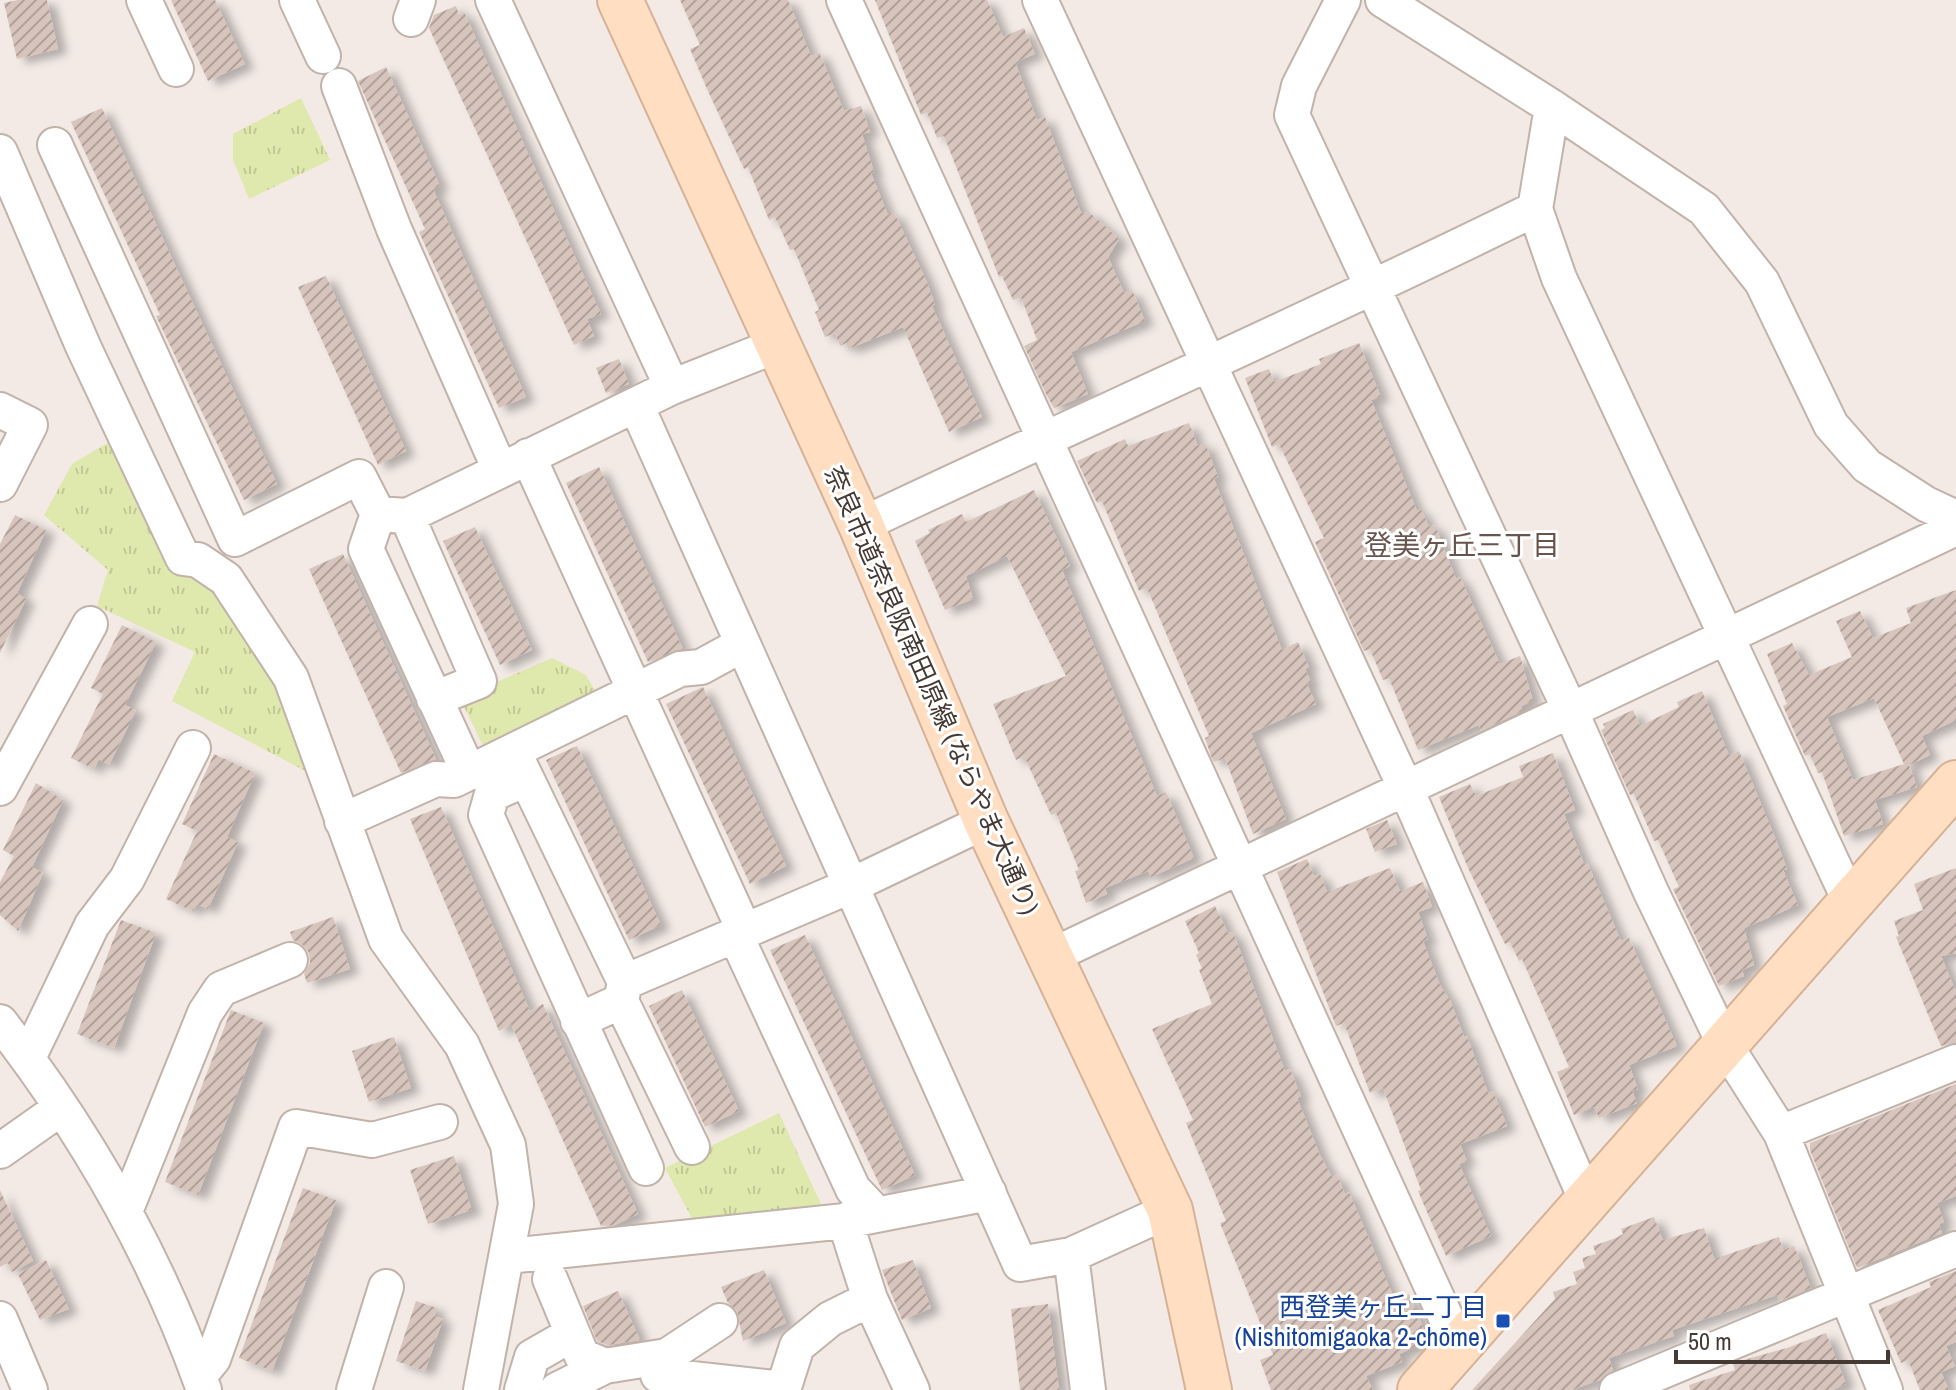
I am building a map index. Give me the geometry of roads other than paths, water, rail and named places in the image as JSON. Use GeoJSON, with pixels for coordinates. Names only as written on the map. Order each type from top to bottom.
{"type":"FeatureCollection","features":[{"type":"Feature","properties":{"kind":"street"},"geometry":{"type":"LineString","coordinates":[[144,0],[176,69]]}},
{"type":"Feature","properties":{"kind":"street"},"geometry":{"type":"LineString","coordinates":[[297,0],[323,56]]}},
{"type":"Feature","properties":{"kind":"street"},"geometry":{"type":"LineString","coordinates":[[493,0],[672,387]]}},
{"type":"Feature","properties":{"kind":"street","name":"奈良市道奈良阪南田原線 (ならやま大通り)"},"geometry":{"type":"LineString","coordinates":[[620,0],[861,525],[986,821],[1170,1210],[1209,1390]]}},
{"type":"Feature","properties":{"kind":"street"},"geometry":{"type":"LineString","coordinates":[[844,0],[1458,1344]]}},
{"type":"Feature","properties":{"kind":"street"},"geometry":{"type":"LineString","coordinates":[[1040,0],[1406,789],[1586,1199]]}},
{"type":"Feature","properties":{"kind":"street"},"geometry":{"type":"LineString","coordinates":[[1343,0],[1299,86],[1292,115],[1725,1045],[1781,1133],[1885,1390]]}},
{"type":"Feature","properties":{"kind":"street"},"geometry":{"type":"LineString","coordinates":[[1383,0],[1552,107],[1704,209],[1762,282],[1831,425],[1867,466],[1926,504],[1956,518]]}},
{"type":"Feature","properties":{"kind":"street"},"geometry":{"type":"LineString","coordinates":[[339,86],[394,229],[634,692],[853,1189],[870,1207],[845,1221]]}},
{"type":"Feature","properties":{"kind":"street"},"geometry":{"type":"LineString","coordinates":[[1552,107],[1535,209],[1559,278],[1729,634],[1851,903]]}},
{"type":"Feature","properties":{"kind":"street"},"geometry":{"type":"LineString","coordinates":[[55,145],[235,539],[359,477],[393,515],[479,681],[434,699]]}},
{"type":"Feature","properties":{"kind":"street"},"geometry":{"type":"LineString","coordinates":[[0,152],[83,346],[183,558],[198,560],[226,579],[291,678],[386,939],[462,1045],[508,1145],[516,1204],[481,1390]]}},
{"type":"Feature","properties":{"kind":"street"},"geometry":{"type":"LineString","coordinates":[[861,525],[1043,437],[1374,289],[1535,209]]}},
{"type":"Feature","properties":{"kind":"street"},"geometry":{"type":"LineString","coordinates":[[486,815],[462,805],[462,777],[434,699],[366,549],[393,515],[637,407],[672,387],[780,344]]}},
{"type":"Feature","properties":{"kind":"street"},"geometry":{"type":"LineString","coordinates":[[637,407],[1020,1264],[1071,1255],[1170,1210]]}},
{"type":"Feature","properties":{"kind":"street"},"geometry":{"type":"LineString","coordinates":[[0,410],[30,425],[0,484]]}},
{"type":"Feature","properties":{"kind":"street"},"geometry":{"type":"LineString","coordinates":[[1049,957],[1956,528]]}},
{"type":"Feature","properties":{"kind":"street"},"geometry":{"type":"LineString","coordinates":[[0,788],[90,624]]}},
{"type":"Feature","properties":{"kind":"street"},"geometry":{"type":"LineString","coordinates":[[646,1168],[486,815],[492,794],[520,765],[634,692],[680,669],[701,667],[743,644]]}},
{"type":"Feature","properties":{"kind":"street"},"geometry":{"type":"LineString","coordinates":[[28,1058],[92,925],[127,879],[193,748]]}},
{"type":"Feature","properties":{"kind":"street"},"geometry":{"type":"LineString","coordinates":[[342,821],[436,779],[520,765]]}},
{"type":"Feature","properties":{"kind":"street"},"geometry":{"type":"LineString","coordinates":[[520,765],[692,1147]]}},
{"type":"Feature","properties":{"kind":"street"},"geometry":{"type":"LineString","coordinates":[[1420,1390],[1956,783]]}},
{"type":"Feature","properties":{"kind":"street"},"geometry":{"type":"LineString","coordinates":[[578,1021],[623,992],[740,932],[850,886],[986,821]]}},
{"type":"Feature","properties":{"kind":"street"},"geometry":{"type":"LineString","coordinates":[[126,1209],[205,1013],[221,989],[290,960]]}},
{"type":"Feature","properties":{"kind":"street"},"geometry":{"type":"LineString","coordinates":[[0,1022],[28,1058],[126,1209],[202,1383]]}},
{"type":"Feature","properties":{"kind":"street"},"geometry":{"type":"LineString","coordinates":[[1781,1133],[1956,1062]]}},
{"type":"Feature","properties":{"kind":"street"},"geometry":{"type":"LineString","coordinates":[[0,1151],[61,1108]]}},
{"type":"Feature","properties":{"kind":"street"},"geometry":{"type":"LineString","coordinates":[[202,1383],[296,1127],[372,1140],[439,1119]]}},
{"type":"Feature","properties":{"kind":"street"},"geometry":{"type":"LineString","coordinates":[[508,1256],[845,1221],[989,1193]]}},
{"type":"Feature","properties":{"kind":"street"},"geometry":{"type":"LineString","coordinates":[[845,1221],[870,1299],[912,1390]]}},
{"type":"Feature","properties":{"kind":"street"},"geometry":{"type":"LineString","coordinates":[[1617,1390],[1956,1249]]}},
{"type":"Feature","properties":{"kind":"street"},"geometry":{"type":"LineString","coordinates":[[1071,1255],[1088,1390]]}},
{"type":"Feature","properties":{"kind":"street"},"geometry":{"type":"LineString","coordinates":[[550,1279],[582,1356],[605,1366]]}},
{"type":"Feature","properties":{"kind":"street"},"geometry":{"type":"LineString","coordinates":[[354,1390],[386,1287]]}},
{"type":"Feature","properties":{"kind":"street"},"geometry":{"type":"LineString","coordinates":[[674,1390],[683,1378],[783,1390],[797,1346],[830,1319],[870,1299]]}},
{"type":"Feature","properties":{"kind":"street"},"geometry":{"type":"LineString","coordinates":[[0,1319],[30,1390]]}},
{"type":"Feature","properties":{"kind":"street"},"geometry":{"type":"LineString","coordinates":[[557,1390],[605,1366],[667,1356],[708,1328],[733,1384]]}},
{"type":"Feature","properties":{"kind":"street"},"geometry":{"type":"LineString","coordinates":[[522,1390],[532,1357],[572,1334]]}},
{"type":"Feature","properties":{"kind":"street"},"geometry":{"type":"LineString","coordinates":[[651,1390],[667,1356]]}},
{"type":"Feature","properties":{"kind":"place","name":"西登美ヶ丘二丁目 (Nishitomigaoka 2-chōme)"},"geometry":{"type":"Point","coordinates":[1503,1321]}},
{"type":"Feature","properties":{"kind":"district","name":"登美ヶ丘三丁目"},"geometry":{"type":"Point","coordinates":[1462,545]}}]}
